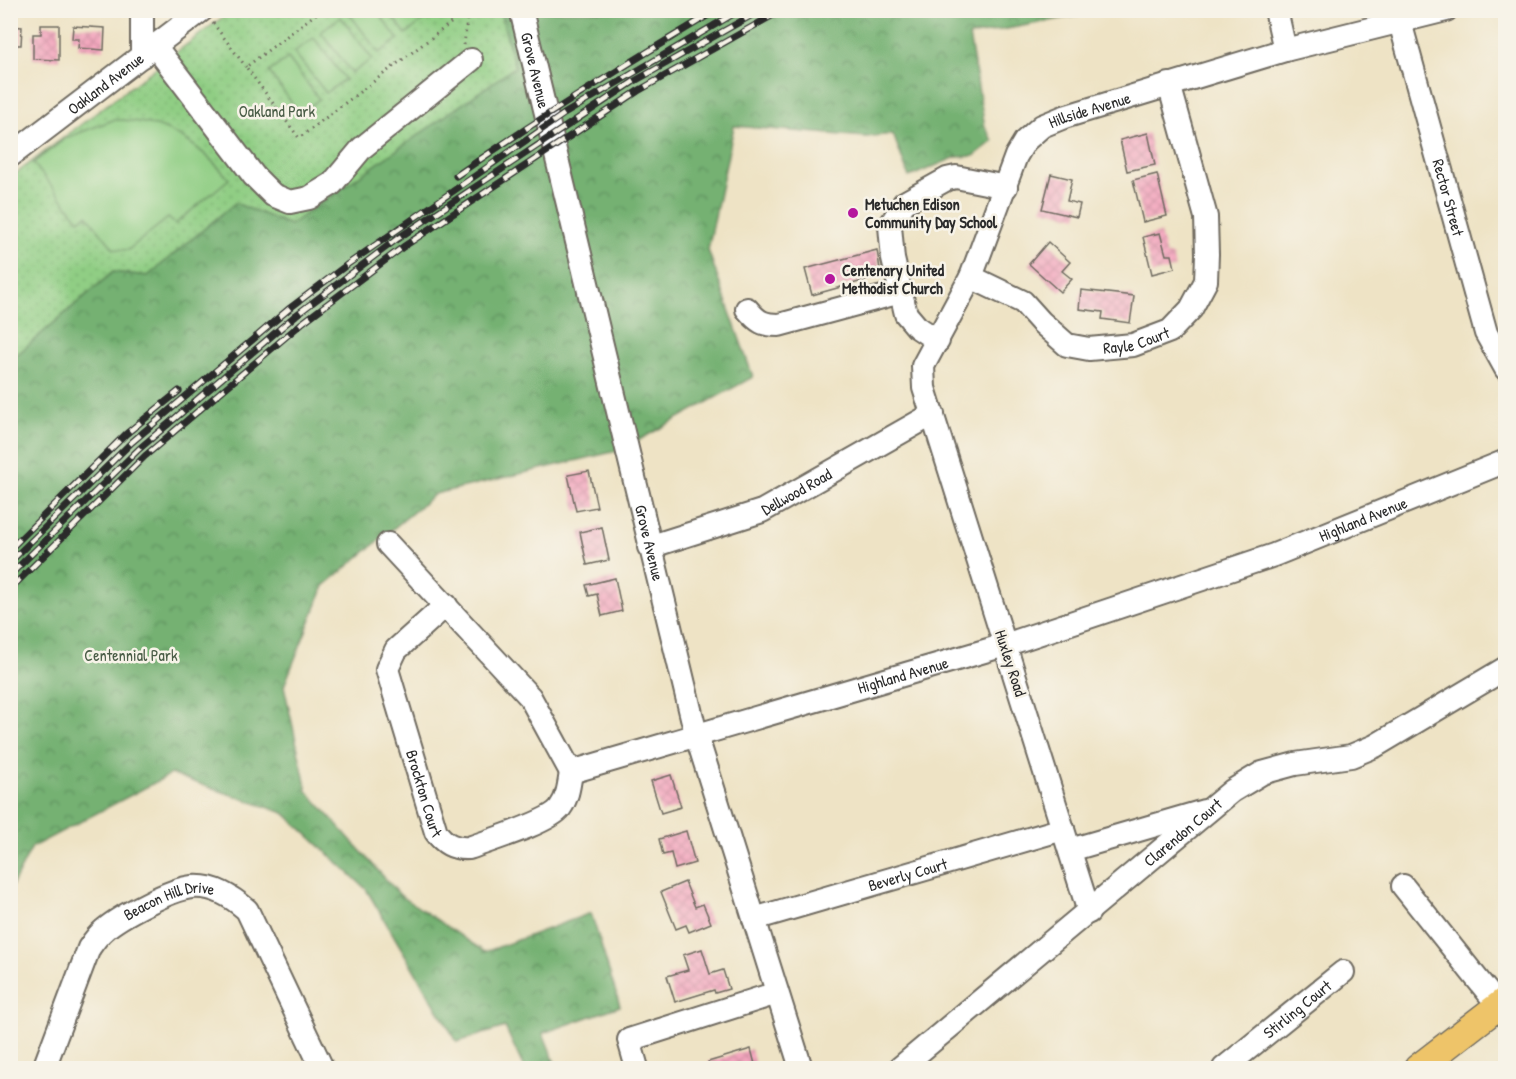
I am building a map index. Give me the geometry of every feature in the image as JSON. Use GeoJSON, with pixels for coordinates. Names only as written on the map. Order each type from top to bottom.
{"type":"FeatureCollection","features":[{"type":"Feature","properties":{"kind":"main road"},"geometry":{"type":"LineString","coordinates":[[1418,1068],[1502,1003]]}},
{"type":"Feature","properties":{"kind":"street"},"geometry":{"type":"LineString","coordinates":[[142,10],[149,51],[254,176],[273,195],[290,202],[309,198],[332,184],[362,148],[471,60]]}},
{"type":"Feature","properties":{"kind":"street","name":"Grove Avenue"},"geometry":{"type":"LineString","coordinates":[[521,10],[696,734],[801,1068]]}},
{"type":"Feature","properties":{"kind":"street"},"geometry":{"type":"LineString","coordinates":[[1276,10],[1285,50]]}},
{"type":"Feature","properties":{"kind":"street","name":"Hillside Avenue"},"geometry":{"type":"LineString","coordinates":[[933,414],[924,388],[923,366],[971,276],[1025,141],[1042,126],[1169,84],[1285,50],[1446,10]]}},
{"type":"Feature","properties":{"kind":"street","name":"Oakland Avenue"},"geometry":{"type":"LineString","coordinates":[[10,156],[149,51],[205,13]]}},
{"type":"Feature","properties":{"kind":"street","name":"Rector Street"},"geometry":{"type":"LineString","coordinates":[[1400,22],[1486,333],[1506,369]]}},
{"type":"Feature","properties":{"kind":"street","name":"Rayle Court"},"geometry":{"type":"LineString","coordinates":[[971,276],[1023,302],[1067,345],[1089,349],[1133,345],[1170,331],[1191,309],[1206,281],[1208,254],[1206,217],[1169,84]]}},
{"type":"Feature","properties":{"kind":"street"},"geometry":{"type":"LineString","coordinates":[[938,341],[917,327],[906,314],[893,259],[890,226],[896,211],[904,203],[931,187],[956,177],[1006,187]]}},
{"type":"Feature","properties":{"kind":"street"},"geometry":{"type":"LineString","coordinates":[[747,309],[765,326],[779,325],[901,292]]}},
{"type":"Feature","properties":{"kind":"street","name":"Dellwood Road"},"geometry":{"type":"LineString","coordinates":[[649,547],[762,511],[933,414]]}},
{"type":"Feature","properties":{"kind":"street","name":"Huxley Road"},"geometry":{"type":"LineString","coordinates":[[933,414],[1089,912]]}},
{"type":"Feature","properties":{"kind":"street","name":"Highland Avenue"},"geometry":{"type":"LineString","coordinates":[[571,772],[1005,645],[1274,555],[1506,461]]}},
{"type":"Feature","properties":{"kind":"street"},"geometry":{"type":"LineString","coordinates":[[388,544],[530,697],[571,772]]}},
{"type":"Feature","properties":{"kind":"street","name":"Brockton Court"},"geometry":{"type":"LineString","coordinates":[[446,605],[396,650],[387,669],[436,832],[441,839],[458,849],[469,848],[546,818],[559,810],[567,796],[571,772]]}},
{"type":"Feature","properties":{"kind":"street","name":"Clarendon Court"},"geometry":{"type":"LineString","coordinates":[[900,1068],[1232,791],[1262,773],[1295,764],[1351,756],[1376,747],[1506,668]]}},
{"type":"Feature","properties":{"kind":"street"},"geometry":{"type":"LineString","coordinates":[[1070,850],[1214,808]]}},
{"type":"Feature","properties":{"kind":"street","name":"Beverly Court"},"geometry":{"type":"LineString","coordinates":[[754,919],[1063,829]]}},
{"type":"Feature","properties":{"kind":"street"},"geometry":{"type":"LineString","coordinates":[[1403,886],[1502,1003]]}},
{"type":"Feature","properties":{"kind":"street","name":"Beacon Hill Drive"},"geometry":{"type":"LineString","coordinates":[[44,1068],[89,948],[96,938],[105,929],[171,893],[192,887],[213,889],[233,898],[247,910],[322,1068]]}},
{"type":"Feature","properties":{"kind":"street","name":"Stirling Court"},"geometry":{"type":"LineString","coordinates":[[1224,1068],[1343,972]]}},
{"type":"Feature","properties":{"kind":"street"},"geometry":{"type":"LineString","coordinates":[[637,1068],[628,1040],[777,993]]}},
{"type":"Feature","properties":{"kind":"path"},"geometry":{"type":"LineString","coordinates":[[246,67],[321,10]]}},
{"type":"Feature","properties":{"kind":"path"},"geometry":{"type":"LineString","coordinates":[[205,13],[299,138],[468,11]]}},
{"type":"Feature","properties":{"kind":"path"},"geometry":{"type":"LineString","coordinates":[[468,11],[463,43],[471,60]]}},
{"type":"Feature","properties":{"kind":"green space"},"geometry":{"type":"Polygon","coordinates":[[[350,10],[377,11],[398,39],[379,53],[348,12],[350,10]]]}},
{"type":"Feature","properties":{"kind":"green space","name":"Oakland Park"},"geometry":{"type":"Polygon","coordinates":[[[231,11],[500,11],[515,67],[290,225],[235,203],[148,276],[113,272],[11,360],[10,178],[231,11]]]}},
{"type":"Feature","properties":{"kind":"green space"},"geometry":{"type":"Polygon","coordinates":[[[388,11],[418,11],[425,19],[406,34],[388,11]]]}},
{"type":"Feature","properties":{"kind":"green space","name":"Centennial Park"},"geometry":{"type":"Polygon","coordinates":[[[500,11],[1084,11],[1081,15],[969,36],[985,127],[993,141],[974,156],[956,157],[909,177],[893,134],[866,137],[734,126],[708,250],[753,377],[621,450],[435,494],[324,586],[284,686],[307,791],[400,895],[485,952],[591,913],[620,1006],[543,1033],[557,1068],[524,1068],[505,1027],[457,1042],[366,889],[284,813],[171,774],[32,847],[11,888],[11,360],[113,272],[148,276],[235,203],[290,225],[515,67],[500,11]]]}},
{"type":"Feature","properties":{"kind":"green space"},"geometry":{"type":"Polygon","coordinates":[[[341,17],[372,59],[352,73],[321,32],[341,17]]]}},
{"type":"Feature","properties":{"kind":"green space"},"geometry":{"type":"Polygon","coordinates":[[[314,38],[345,79],[326,93],[294,52],[314,38]]]}},
{"type":"Feature","properties":{"kind":"green space"},"geometry":{"type":"Polygon","coordinates":[[[288,58],[319,99],[300,114],[269,72],[288,58]]]}},
{"type":"Feature","properties":{"kind":"green space"},"geometry":{"type":"Polygon","coordinates":[[[113,120],[148,124],[178,135],[204,154],[229,179],[175,224],[168,218],[128,250],[114,249],[87,215],[79,220],[33,163],[66,138],[113,120]]]}},
{"type":"Feature","properties":{"kind":"building"},"geometry":{"type":"Polygon","coordinates":[[[41,25],[59,25],[59,60],[33,59],[33,34],[41,34],[41,25]]]}},
{"type":"Feature","properties":{"kind":"building"},"geometry":{"type":"Polygon","coordinates":[[[10,26],[22,27],[21,45],[10,45],[10,26]]]}},
{"type":"Feature","properties":{"kind":"building"},"geometry":{"type":"Polygon","coordinates":[[[73,26],[105,28],[104,50],[78,48],[79,39],[72,39],[73,26]]]}},
{"type":"Feature","properties":{"kind":"building"},"geometry":{"type":"Polygon","coordinates":[[[1148,133],[1155,165],[1127,171],[1120,140],[1148,133]]]}},
{"type":"Feature","properties":{"kind":"building"},"geometry":{"type":"Polygon","coordinates":[[[1051,174],[1072,179],[1067,201],[1080,204],[1077,217],[1042,209],[1051,174]]]}},
{"type":"Feature","properties":{"kind":"building"},"geometry":{"type":"Polygon","coordinates":[[[1157,174],[1167,216],[1143,222],[1133,180],[1157,174]]]}},
{"type":"Feature","properties":{"kind":"building"},"geometry":{"type":"Polygon","coordinates":[[[1160,233],[1166,255],[1172,255],[1175,268],[1152,274],[1143,237],[1160,233]]]}},
{"type":"Feature","properties":{"kind":"building"},"geometry":{"type":"Polygon","coordinates":[[[1048,242],[1070,262],[1062,271],[1072,279],[1060,292],[1029,264],[1048,242]]]}},
{"type":"Feature","properties":{"kind":"building"},"geometry":{"type":"Polygon","coordinates":[[[877,250],[881,276],[812,295],[805,269],[877,250]]]}},
{"type":"Feature","properties":{"kind":"building"},"geometry":{"type":"Polygon","coordinates":[[[1081,290],[1134,296],[1130,323],[1102,319],[1103,312],[1079,309],[1081,290]]]}},
{"type":"Feature","properties":{"kind":"building"},"geometry":{"type":"Polygon","coordinates":[[[589,471],[597,507],[576,511],[568,475],[589,471]]]}},
{"type":"Feature","properties":{"kind":"building"},"geometry":{"type":"Polygon","coordinates":[[[602,527],[609,560],[587,565],[580,532],[602,527]]]}},
{"type":"Feature","properties":{"kind":"building"},"geometry":{"type":"Polygon","coordinates":[[[615,578],[622,611],[602,616],[597,594],[589,596],[586,585],[615,578]]]}},
{"type":"Feature","properties":{"kind":"building"},"geometry":{"type":"Polygon","coordinates":[[[671,775],[681,807],[661,813],[651,781],[671,775]]]}},
{"type":"Feature","properties":{"kind":"building"},"geometry":{"type":"Polygon","coordinates":[[[686,831],[695,863],[675,869],[671,853],[663,855],[659,839],[686,831]]]}},
{"type":"Feature","properties":{"kind":"building"},"geometry":{"type":"Polygon","coordinates":[[[685,882],[695,907],[703,904],[711,923],[689,932],[686,925],[676,929],[661,892],[685,882]]]}},
{"type":"Feature","properties":{"kind":"building"},"geometry":{"type":"Polygon","coordinates":[[[702,949],[710,974],[723,970],[729,989],[715,993],[714,990],[675,1002],[667,976],[688,970],[683,955],[702,949]]]}},
{"type":"Feature","properties":{"kind":"building"},"geometry":{"type":"Polygon","coordinates":[[[751,1049],[756,1068],[710,1068],[708,1062],[751,1049]]]}},
{"type":"Feature","properties":{"kind":"railway"},"geometry":{"type":"LineString","coordinates":[[456,176],[585,91],[717,10]]}},
{"type":"Feature","properties":{"kind":"railway"},"geometry":{"type":"LineString","coordinates":[[10,562],[132,442],[290,308],[348,264],[564,114],[740,10]]}},
{"type":"Feature","properties":{"kind":"railway"},"geometry":{"type":"LineString","coordinates":[[10,575],[139,449],[296,315],[397,239],[633,82],[761,10]]}},
{"type":"Feature","properties":{"kind":"railway"},"geometry":{"type":"LineString","coordinates":[[10,589],[145,456],[302,323],[403,247],[638,91],[782,10]]}},
{"type":"Feature","properties":{"kind":"railway"},"geometry":{"type":"LineString","coordinates":[[10,549],[126,434],[179,391]]}},
{"type":"Feature","properties":{"kind":"place","name":"Metuchen Edison Community Day School"},"geometry":{"type":"Point","coordinates":[853,213]}},
{"type":"Feature","properties":{"kind":"place","name":"Centenary United Methodist Church"},"geometry":{"type":"Point","coordinates":[830,279]}}]}
